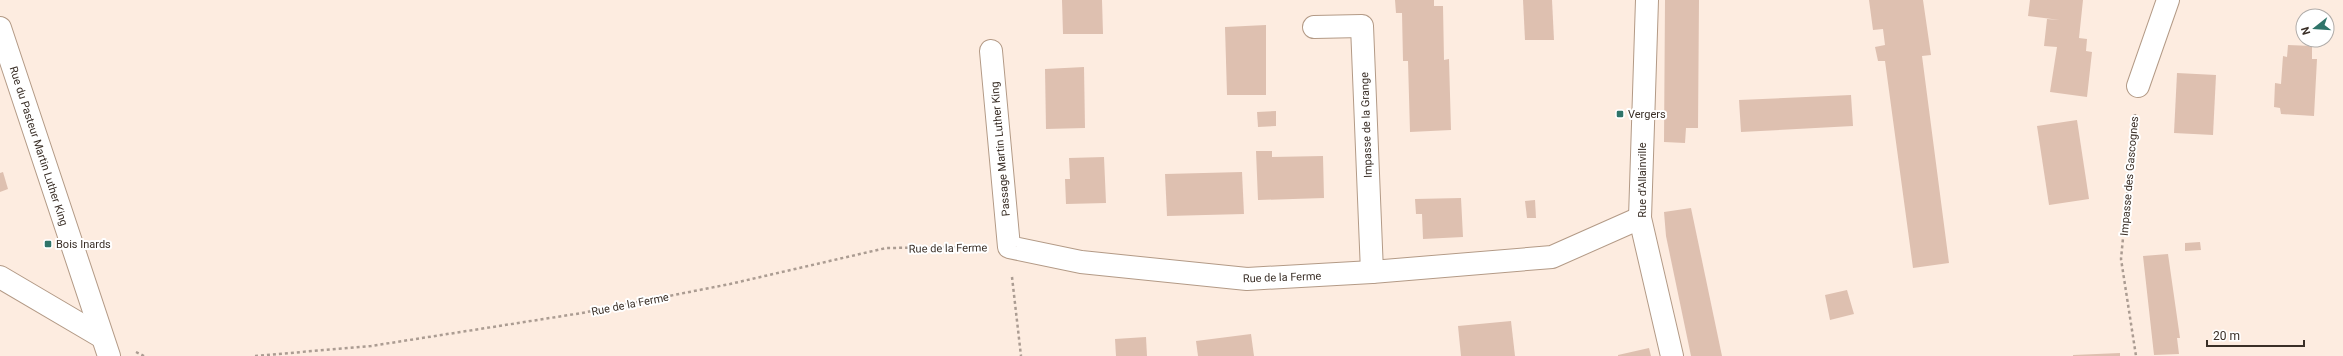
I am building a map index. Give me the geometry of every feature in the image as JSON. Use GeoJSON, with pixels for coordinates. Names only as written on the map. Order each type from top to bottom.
{"type":"FeatureCollection","features":[{"type":"Feature","properties":{"kind":"street","name":"Rue d'Allainville"},"geometry":{"type":"LineString","coordinates":[[1647,0],[1640,218],[1672,356]]}},
{"type":"Feature","properties":{"kind":"street"},"geometry":{"type":"LineString","coordinates":[[2138,86],[2168,0]]}},
{"type":"Feature","properties":{"kind":"street","name":"Impasse de la Grange"},"geometry":{"type":"LineString","coordinates":[[1314,27],[1362,26],[1372,272]]}},
{"type":"Feature","properties":{"kind":"street","name":"Rue du Pasteur Martin Luther King"},"geometry":{"type":"LineString","coordinates":[[0,28],[106,346]]}},
{"type":"Feature","properties":{"kind":"street","name":"Passage Martin Luther King"},"geometry":{"type":"LineString","coordinates":[[991,50],[1009,247]]}},
{"type":"Feature","properties":{"kind":"street","name":"Rue de la Ferme"},"geometry":{"type":"LineString","coordinates":[[1009,247],[1081,262],[1247,280],[1372,272],[1552,257],[1640,218]]}},
{"type":"Feature","properties":{"kind":"street"},"geometry":{"type":"LineString","coordinates":[[0,277],[106,346]]}},
{"type":"Feature","properties":{"kind":"path","name":"Impasse des Gascognes"},"geometry":{"type":"LineString","coordinates":[[2136,356],[2121,259],[2138,86]]}},
{"type":"Feature","properties":{"kind":"path","name":"Rue de la Ferme"},"geometry":{"type":"LineString","coordinates":[[255,356],[371,346],[582,314],[730,284],[886,248],[1009,247]]}},
{"type":"Feature","properties":{"kind":"path"},"geometry":{"type":"LineString","coordinates":[[1009,247],[1021,356]]}},
{"type":"Feature","properties":{"kind":"building"},"geometry":{"type":"Polygon","coordinates":[[[1062,0],[1102,0],[1103,34],[1063,34],[1062,0]]]}},
{"type":"Feature","properties":{"kind":"building"},"geometry":{"type":"Polygon","coordinates":[[[1395,0],[1434,0],[1434,6],[1443,6],[1444,60],[1449,59],[1451,130],[1410,132],[1408,61],[1403,61],[1402,13],[1396,13],[1395,0]]]}},
{"type":"Feature","properties":{"kind":"building"},"geometry":{"type":"Polygon","coordinates":[[[1523,0],[1552,0],[1554,40],[1525,40],[1523,0]]]}},
{"type":"Feature","properties":{"kind":"building"},"geometry":{"type":"Polygon","coordinates":[[[1665,0],[1699,0],[1698,128],[1686,128],[1685,143],[1664,142],[1665,0]]]}},
{"type":"Feature","properties":{"kind":"building"},"geometry":{"type":"Polygon","coordinates":[[[1869,0],[1923,0],[1931,55],[1922,56],[1949,263],[1913,268],[1885,61],[1878,61],[1875,47],[1885,45],[1883,29],[1873,30],[1869,0]]]}},
{"type":"Feature","properties":{"kind":"building"},"geometry":{"type":"Polygon","coordinates":[[[2030,0],[2083,0],[2079,38],[2087,39],[2086,51],[2092,52],[2087,97],[2050,92],[2057,47],[2044,46],[2047,19],[2060,20],[2028,16],[2030,0]]]}},
{"type":"Feature","properties":{"kind":"building"},"geometry":{"type":"Polygon","coordinates":[[[1266,25],[1266,95],[1227,95],[1225,27],[1266,25]]]}},
{"type":"Feature","properties":{"kind":"building"},"geometry":{"type":"Polygon","coordinates":[[[2288,45],[2295,45],[2295,48],[2312,48],[2312,59],[2317,59],[2314,116],[2281,114],[2280,108],[2274,107],[2275,83],[2281,84],[2283,56],[2287,57],[2288,45]]]}},
{"type":"Feature","properties":{"kind":"building"},"geometry":{"type":"Polygon","coordinates":[[[1084,67],[1085,128],[1046,129],[1045,69],[1084,67]]]}},
{"type":"Feature","properties":{"kind":"building"},"geometry":{"type":"Polygon","coordinates":[[[2177,73],[2216,75],[2213,135],[2174,133],[2177,73]]]}},
{"type":"Feature","properties":{"kind":"building"},"geometry":{"type":"Polygon","coordinates":[[[1851,95],[1853,126],[1741,132],[1739,100],[1851,95]]]}},
{"type":"Feature","properties":{"kind":"building"},"geometry":{"type":"Polygon","coordinates":[[[1276,111],[1276,126],[1258,127],[1257,112],[1276,111]]]}},
{"type":"Feature","properties":{"kind":"building"},"geometry":{"type":"Polygon","coordinates":[[[2077,120],[2089,199],[2049,205],[2037,126],[2077,120]]]}},
{"type":"Feature","properties":{"kind":"building"},"geometry":{"type":"Polygon","coordinates":[[[1256,151],[1272,151],[1272,157],[1323,156],[1324,198],[1258,200],[1256,151]]]}},
{"type":"Feature","properties":{"kind":"building"},"geometry":{"type":"Polygon","coordinates":[[[1104,157],[1106,203],[1066,204],[1065,179],[1070,179],[1069,158],[1104,157]]]}},
{"type":"Feature","properties":{"kind":"building"},"geometry":{"type":"Polygon","coordinates":[[[3,172],[8,189],[0,192],[0,173],[3,172]]]}},
{"type":"Feature","properties":{"kind":"building"},"geometry":{"type":"Polygon","coordinates":[[[1242,172],[1244,214],[1167,216],[1165,174],[1242,172]]]}},
{"type":"Feature","properties":{"kind":"building"},"geometry":{"type":"Polygon","coordinates":[[[1461,198],[1463,237],[1423,239],[1422,214],[1416,214],[1415,199],[1461,198]]]}},
{"type":"Feature","properties":{"kind":"building"},"geometry":{"type":"Polygon","coordinates":[[[1535,200],[1536,218],[1527,218],[1525,201],[1535,200]]]}},
{"type":"Feature","properties":{"kind":"building"},"geometry":{"type":"Polygon","coordinates":[[[1691,208],[1722,356],[1691,356],[1666,236],[1664,212],[1691,208]]]}},
{"type":"Feature","properties":{"kind":"building"},"geometry":{"type":"Polygon","coordinates":[[[2200,242],[2201,250],[2185,251],[2185,243],[2200,242]]]}},
{"type":"Feature","properties":{"kind":"building"},"geometry":{"type":"Polygon","coordinates":[[[2168,254],[2180,338],[2177,338],[2179,354],[2154,355],[2143,256],[2168,254]]]}},
{"type":"Feature","properties":{"kind":"building"},"geometry":{"type":"Polygon","coordinates":[[[1847,290],[1854,314],[1830,320],[1825,295],[1847,290]]]}},
{"type":"Feature","properties":{"kind":"building"},"geometry":{"type":"Polygon","coordinates":[[[1511,321],[1515,356],[1461,356],[1458,326],[1511,321]]]}},
{"type":"Feature","properties":{"kind":"building"},"geometry":{"type":"Polygon","coordinates":[[[1251,334],[1254,356],[1198,356],[1196,341],[1251,334]]]}},
{"type":"Feature","properties":{"kind":"building"},"geometry":{"type":"Polygon","coordinates":[[[1146,337],[1147,356],[1116,356],[1115,339],[1146,337]]]}},
{"type":"Feature","properties":{"kind":"building"},"geometry":{"type":"Polygon","coordinates":[[[1649,348],[1651,356],[1618,356],[1618,355],[1649,348]]]}},
{"type":"Feature","properties":{"kind":"building"},"geometry":{"type":"Polygon","coordinates":[[[2120,353],[2120,356],[2073,356],[2073,355],[2120,353]]]}},
{"type":"Feature","properties":{"kind":"place","name":"Vergers"},"geometry":{"type":"Point","coordinates":[1620,114]}},
{"type":"Feature","properties":{"kind":"place","name":"Bois Inards"},"geometry":{"type":"Point","coordinates":[48,244]}}]}
